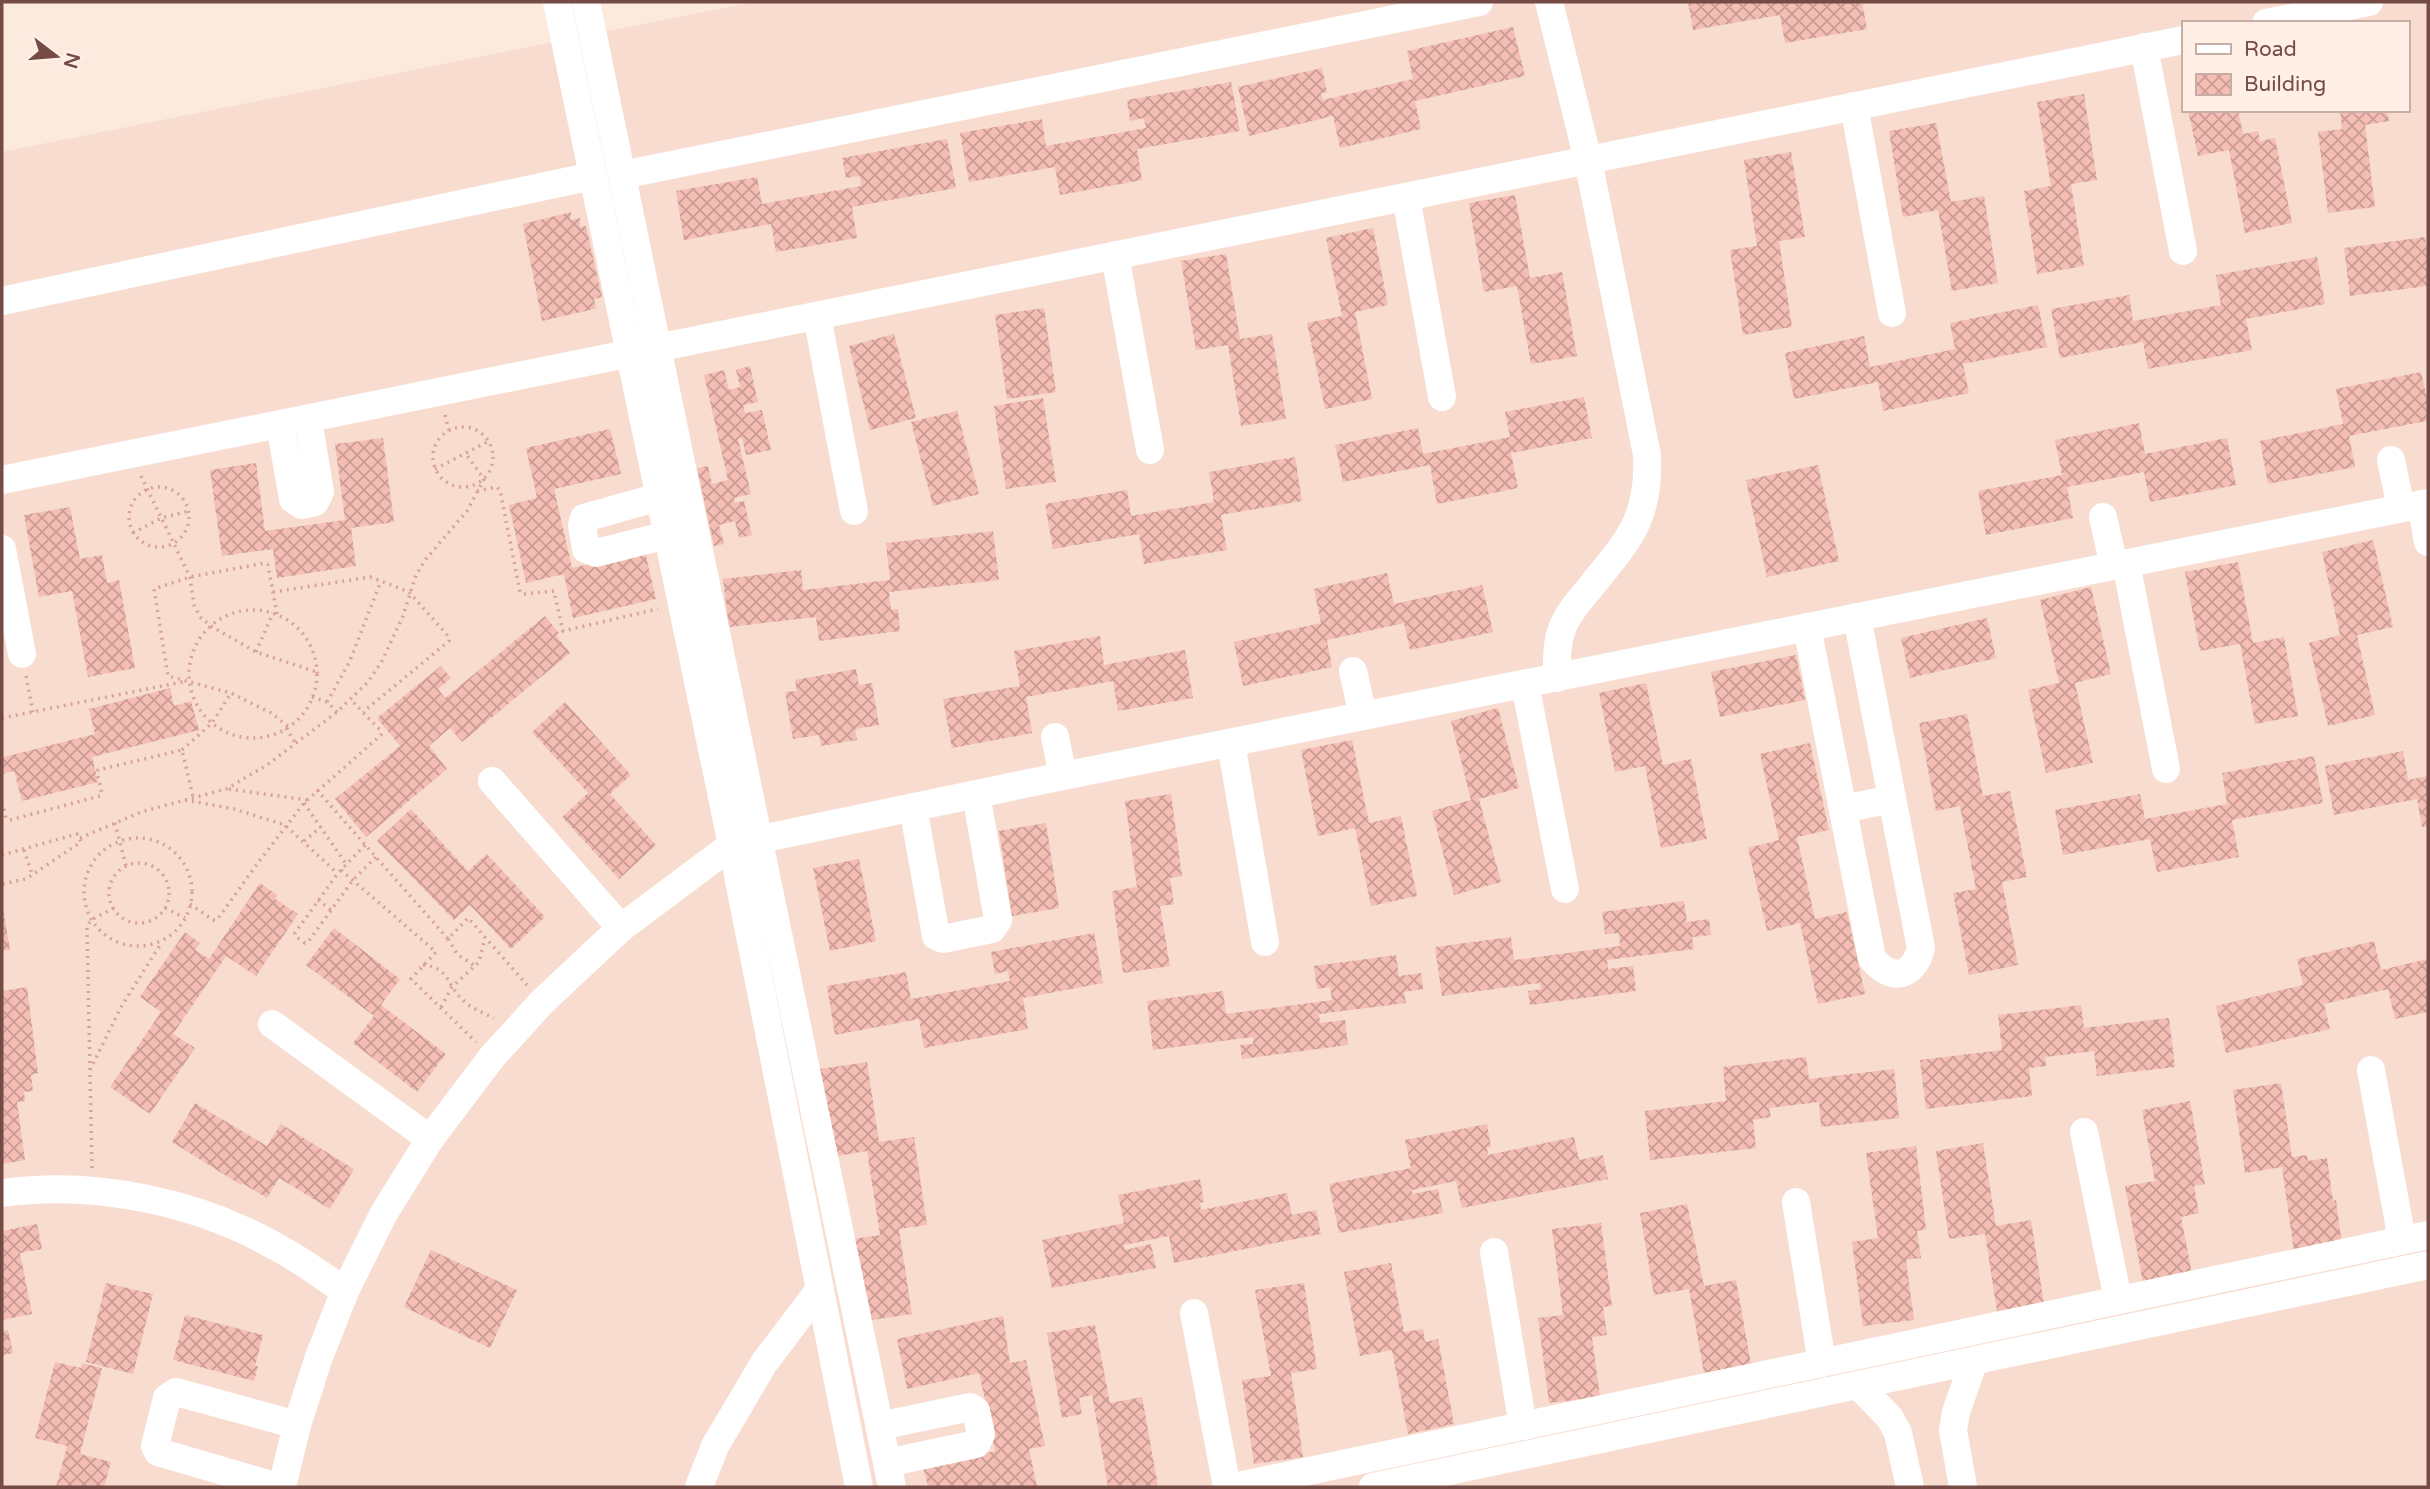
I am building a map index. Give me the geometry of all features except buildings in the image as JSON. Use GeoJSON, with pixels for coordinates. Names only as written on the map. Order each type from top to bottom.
{"type":"FeatureCollection","features":[{"type":"Feature","properties":{"kind":"street"},"geometry":{"type":"LineString","coordinates":[[557,2],[732,845],[859,1487]]}},
{"type":"Feature","properties":{"kind":"street"},"geometry":{"type":"LineString","coordinates":[[586,2],[890,1475],[976,1444],[981,1434],[976,1411],[970,1408],[880,1426]]}},
{"type":"Feature","properties":{"kind":"street"},"geometry":{"type":"LineString","coordinates":[[622,175],[1479,2]]}},
{"type":"Feature","properties":{"kind":"street"},"geometry":{"type":"LineString","coordinates":[[1549,2],[1588,160],[1647,455],[1648,481],[1644,507],[1634,531],[1577,603],[1561,630],[1557,678]]}},
{"type":"Feature","properties":{"kind":"street"},"geometry":{"type":"LineString","coordinates":[[2276,21],[2370,2]]}},
{"type":"Feature","properties":{"kind":"street"},"geometry":{"type":"LineString","coordinates":[[2,480],[2182,40]]}},
{"type":"Feature","properties":{"kind":"street"},"geometry":{"type":"LineString","coordinates":[[2144,47],[2183,251]]}},
{"type":"Feature","properties":{"kind":"street"},"geometry":{"type":"LineString","coordinates":[[1854,106],[1892,313]]}},
{"type":"Feature","properties":{"kind":"street"},"geometry":{"type":"LineString","coordinates":[[2,301],[593,176]]}},
{"type":"Feature","properties":{"kind":"street"},"geometry":{"type":"LineString","coordinates":[[1406,197],[1441,397]]}},
{"type":"Feature","properties":{"kind":"street"},"geometry":{"type":"LineString","coordinates":[[1115,255],[1150,450]]}},
{"type":"Feature","properties":{"kind":"street"},"geometry":{"type":"LineString","coordinates":[[817,316],[854,511]]}},
{"type":"Feature","properties":{"kind":"street"},"geometry":{"type":"LineString","coordinates":[[279,424],[293,499],[302,505],[316,502],[320,492],[308,419]]}},
{"type":"Feature","properties":{"kind":"street"},"geometry":{"type":"LineString","coordinates":[[2391,460],[2417,505],[2428,542]]}},
{"type":"Feature","properties":{"kind":"street"},"geometry":{"type":"LineString","coordinates":[[659,497],[584,517],[582,525],[586,549],[596,553],[667,535]]}},
{"type":"Feature","properties":{"kind":"street"},"geometry":{"type":"LineString","coordinates":[[298,1425],[176,1392],[167,1398],[155,1446],[158,1452],[280,1487],[319,1357],[345,1291],[384,1213],[430,1139],[492,1057],[542,1002],[621,928],[732,845],[1063,776],[2417,505]]}},
{"type":"Feature","properties":{"kind":"street"},"geometry":{"type":"LineString","coordinates":[[2103,517],[2120,564],[2166,769]]}},
{"type":"Feature","properties":{"kind":"street"},"geometry":{"type":"LineString","coordinates":[[2,549],[22,654]]}},
{"type":"Feature","properties":{"kind":"street"},"geometry":{"type":"LineString","coordinates":[[1807,627],[1872,958],[1881,969],[1894,974],[1901,973],[1908,971],[1917,961],[1921,947],[1857,617]]}},
{"type":"Feature","properties":{"kind":"street"},"geometry":{"type":"LineString","coordinates":[[1353,671],[1363,716]]}},
{"type":"Feature","properties":{"kind":"street"},"geometry":{"type":"LineString","coordinates":[[1525,684],[1565,889]]}},
{"type":"Feature","properties":{"kind":"street"},"geometry":{"type":"LineString","coordinates":[[1055,737],[1063,776]]}},
{"type":"Feature","properties":{"kind":"street"},"geometry":{"type":"LineString","coordinates":[[1231,743],[1265,942]]}},
{"type":"Feature","properties":{"kind":"street"},"geometry":{"type":"LineString","coordinates":[[492,781],[621,928]]}},
{"type":"Feature","properties":{"kind":"street"},"geometry":{"type":"LineString","coordinates":[[912,807],[936,936],[943,939],[992,929],[996,927],[998,920],[976,794]]}},
{"type":"Feature","properties":{"kind":"street"},"geometry":{"type":"LineString","coordinates":[[1843,809],[1892,799]]}},
{"type":"Feature","properties":{"kind":"street"},"geometry":{"type":"LineString","coordinates":[[272,1024],[430,1139]]}},
{"type":"Feature","properties":{"kind":"street"},"geometry":{"type":"LineString","coordinates":[[1233,1487],[2415,1238],[2371,1070]]}},
{"type":"Feature","properties":{"kind":"street"},"geometry":{"type":"LineString","coordinates":[[2084,1132],[2118,1300]]}},
{"type":"Feature","properties":{"kind":"street"},"geometry":{"type":"LineString","coordinates":[[2,1193],[22,1190],[92,1191],[156,1200],[221,1220],[282,1249],[345,1291]]}},
{"type":"Feature","properties":{"kind":"street"},"geometry":{"type":"LineString","coordinates":[[1796,1202],[1822,1363]]}},
{"type":"Feature","properties":{"kind":"street"},"geometry":{"type":"LineString","coordinates":[[1494,1252],[1523,1426]]}},
{"type":"Feature","properties":{"kind":"street"},"geometry":{"type":"LineString","coordinates":[[1373,1487],[2428,1265]]}},
{"type":"Feature","properties":{"kind":"street"},"geometry":{"type":"LineString","coordinates":[[699,1487],[715,1446],[764,1363],[820,1289]]}},
{"type":"Feature","properties":{"kind":"street"},"geometry":{"type":"LineString","coordinates":[[1194,1313],[1227,1487]]}},
{"type":"Feature","properties":{"kind":"street"},"geometry":{"type":"LineString","coordinates":[[1963,1487],[1953,1430],[1956,1412],[1975,1361]]}},
{"type":"Feature","properties":{"kind":"street"},"geometry":{"type":"LineString","coordinates":[[1858,1385],[1889,1418],[1898,1433],[1910,1487]]}},
{"type":"Feature","properties":{"kind":"path"},"geometry":{"type":"LineString","coordinates":[[80,838],[183,800],[226,789],[296,745],[351,700],[382,661],[403,616],[409,592],[426,559],[467,511],[489,473],[493,457],[489,441],[484,434],[467,426],[449,430],[436,442],[433,451],[435,470],[440,478],[457,487],[467,487],[484,480]]}},
{"type":"Feature","properties":{"kind":"path"},"geometry":{"type":"LineString","coordinates":[[435,470],[489,441]]}},
{"type":"Feature","properties":{"kind":"path"},"geometry":{"type":"LineString","coordinates":[[133,454],[146,489],[190,577],[194,606],[200,617],[256,652],[317,672]]}},
{"type":"Feature","properties":{"kind":"path"},"geometry":{"type":"LineString","coordinates":[[466,454],[484,480]]}},
{"type":"Feature","properties":{"kind":"path"},"geometry":{"type":"LineString","coordinates":[[157,486],[177,492],[189,511],[187,530],[175,543],[164,548],[141,542],[132,533],[128,513],[138,495],[146,489],[157,486]]}},
{"type":"Feature","properties":{"kind":"path"},"geometry":{"type":"LineString","coordinates":[[477,491],[496,487],[500,490],[520,592],[554,591],[563,631],[681,603]]}},
{"type":"Feature","properties":{"kind":"path"},"geometry":{"type":"LineString","coordinates":[[132,533],[161,518],[189,511]]}},
{"type":"Feature","properties":{"kind":"path"},"geometry":{"type":"LineString","coordinates":[[256,652],[275,614],[268,565],[265,563],[190,577],[156,587],[153,591],[168,676],[231,692],[271,713],[287,728],[296,745]]}},
{"type":"Feature","properties":{"kind":"path"},"geometry":{"type":"LineString","coordinates":[[273,592],[370,577],[409,592],[449,637],[449,641],[363,712]]}},
{"type":"Feature","properties":{"kind":"path"},"geometry":{"type":"LineString","coordinates":[[327,702],[354,653],[381,581]]}},
{"type":"Feature","properties":{"kind":"path"},"geometry":{"type":"LineString","coordinates":[[247,610],[275,614],[293,624],[305,637],[314,654],[317,672],[312,697],[307,708],[287,728],[274,734],[258,738],[226,732],[212,723],[201,711],[193,696],[189,680],[194,650],[211,626],[234,613],[247,610]]}},
{"type":"Feature","properties":{"kind":"path"},"geometry":{"type":"LineString","coordinates":[[22,654],[33,712]]}},
{"type":"Feature","properties":{"kind":"path"},"geometry":{"type":"LineString","coordinates":[[2,718],[189,680]]}},
{"type":"Feature","properties":{"kind":"path"},"geometry":{"type":"LineString","coordinates":[[2,802],[6,818],[10,820],[100,796],[102,793],[98,770],[182,750],[212,723],[231,692]]}},
{"type":"Feature","properties":{"kind":"path"},"geometry":{"type":"LineString","coordinates":[[312,697],[327,702],[337,712]]}},
{"type":"Feature","properties":{"kind":"path"},"geometry":{"type":"LineString","coordinates":[[190,904],[213,920],[217,919],[285,825],[305,802],[381,735],[381,731],[351,700]]}},
{"type":"Feature","properties":{"kind":"path"},"geometry":{"type":"LineString","coordinates":[[182,750],[193,797]]}},
{"type":"Feature","properties":{"kind":"path"},"geometry":{"type":"LineString","coordinates":[[226,789],[305,802],[346,864]]}},
{"type":"Feature","properties":{"kind":"path"},"geometry":{"type":"LineString","coordinates":[[317,790],[448,939],[457,954],[475,966]]}},
{"type":"Feature","properties":{"kind":"path"},"geometry":{"type":"LineString","coordinates":[[183,800],[234,809],[285,825],[339,872],[353,880],[436,951],[411,979],[492,1057]]}},
{"type":"Feature","properties":{"kind":"path"},"geometry":{"type":"LineString","coordinates":[[115,823],[126,866]]}},
{"type":"Feature","properties":{"kind":"path"},"geometry":{"type":"LineString","coordinates":[[304,841],[321,827]]}},
{"type":"Feature","properties":{"kind":"path"},"geometry":{"type":"LineString","coordinates":[[2,855],[77,834],[80,838]]}},
{"type":"Feature","properties":{"kind":"path"},"geometry":{"type":"LineString","coordinates":[[2,884],[26,879],[81,842],[80,838]]}},
{"type":"Feature","properties":{"kind":"path"},"geometry":{"type":"LineString","coordinates":[[90,1071],[121,1007],[163,941],[180,927],[190,904],[191,881],[174,851],[153,840],[130,838],[119,841],[99,854],[86,874],[84,897],[91,920],[98,929],[117,943],[140,947],[163,941]]}},
{"type":"Feature","properties":{"kind":"path"},"geometry":{"type":"LineString","coordinates":[[365,845],[339,872],[295,936],[305,943],[308,942],[353,880],[376,857]]}},
{"type":"Feature","properties":{"kind":"path"},"geometry":{"type":"LineString","coordinates":[[24,850],[32,874]]}},
{"type":"Feature","properties":{"kind":"path"},"geometry":{"type":"LineString","coordinates":[[142,863],[158,869],[168,883],[165,908],[159,915],[144,922],[126,920],[114,908],[109,893],[111,884],[119,871],[126,866],[142,863]]}},
{"type":"Feature","properties":{"kind":"path"},"geometry":{"type":"LineString","coordinates":[[318,900],[331,910]]}},
{"type":"Feature","properties":{"kind":"path"},"geometry":{"type":"LineString","coordinates":[[92,1191],[87,926],[91,920],[114,908]]}},
{"type":"Feature","properties":{"kind":"path"},"geometry":{"type":"LineString","coordinates":[[165,908],[185,918]]}},
{"type":"Feature","properties":{"kind":"path"},"geometry":{"type":"LineString","coordinates":[[448,939],[468,918],[542,1002]]}},
{"type":"Feature","properties":{"kind":"path"},"geometry":{"type":"LineString","coordinates":[[441,1007],[452,987],[482,957],[485,938]]}},
{"type":"Feature","properties":{"kind":"path"},"geometry":{"type":"LineString","coordinates":[[423,965],[433,966],[441,971],[466,1004],[518,1028]]}},
{"type":"Feature","properties":{"kind":"shaded area"},"geometry":{"type":"Polygon","coordinates":[[[754,2],[2428,2],[2428,1487],[2,1487],[2,152],[754,2]]]}}]}
